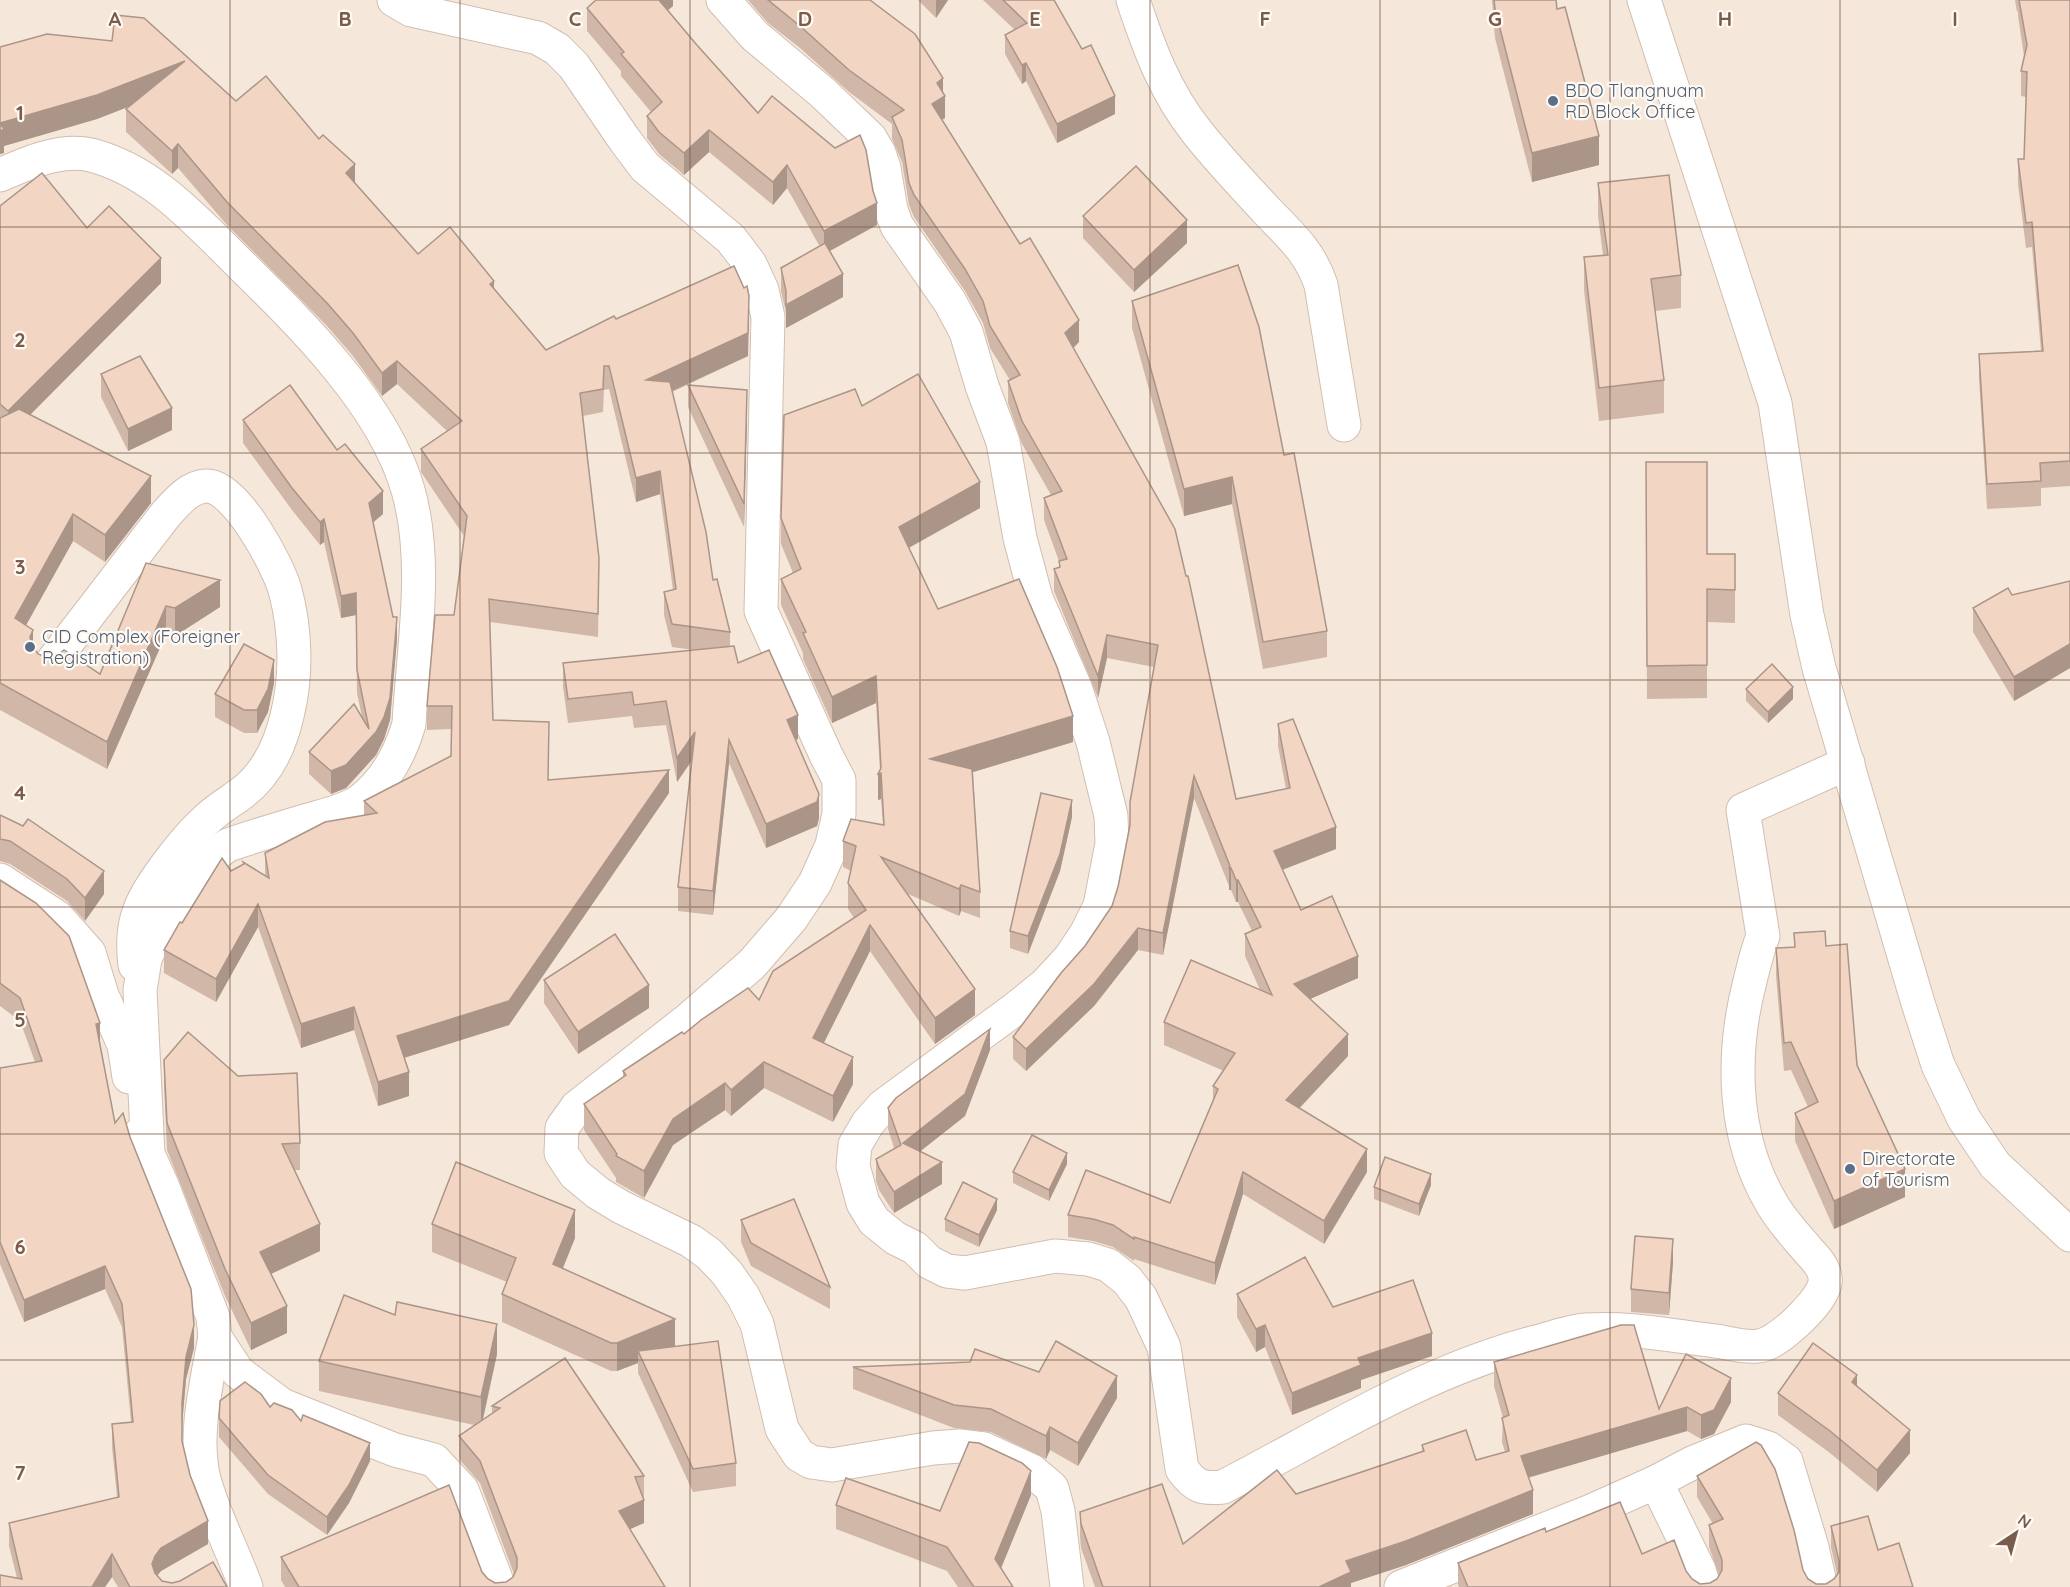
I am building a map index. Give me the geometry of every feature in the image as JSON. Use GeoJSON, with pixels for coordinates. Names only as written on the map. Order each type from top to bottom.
{"type":"FeatureCollection","features":[{"type":"Feature","properties":{"kind":"street"},"geometry":{"type":"LineString","coordinates":[[394,0],[411,10],[538,38],[556,49],[574,66],[645,167],[731,239],[750,264],[762,290],[768,317],[761,611],[839,780],[839,814],[832,845],[815,883],[791,919],[752,964],[689,1019],[577,1107],[562,1128],[561,1153],[575,1174],[598,1193],[621,1208],[691,1241],[727,1273],[743,1296],[757,1324],[782,1429],[799,1455],[811,1462],[832,1465],[933,1448],[959,1446],[984,1449],[1032,1471],[1052,1488],[1058,1511],[1067,1587]]}},
{"type":"Feature","properties":{"kind":"street"},"geometry":{"type":"LineString","coordinates":[[723,0],[755,36],[824,93],[870,138],[879,153],[884,168],[891,210],[897,226],[950,302],[966,332],[982,386],[1003,442],[1020,538],[1036,598],[1075,687],[1093,742],[1111,816],[1112,844],[1107,876],[1100,906],[1086,934],[1070,958],[1045,985],[883,1106],[868,1123],[855,1145],[853,1167],[863,1203],[874,1221],[895,1238],[915,1248],[929,1262],[947,1270],[965,1273],[1055,1256],[1088,1259],[1108,1265],[1127,1280],[1141,1298],[1164,1347],[1182,1469],[1191,1482],[1206,1488],[1223,1487],[1430,1379],[1483,1357],[1516,1347],[1584,1330],[1646,1330],[1668,1336],[1758,1346],[1775,1341],[1820,1297],[1827,1283],[1823,1268],[1772,1204],[1752,1160],[1740,1110],[1737,1061],[1744,1005],[1755,954],[1763,936],[1743,810],[1848,763]]}},
{"type":"Feature","properties":{"kind":"street"},"geometry":{"type":"LineString","coordinates":[[1132,0],[1172,99],[1236,177],[1302,246],[1313,265],[1321,285],[1344,425]]}},
{"type":"Feature","properties":{"kind":"street"},"geometry":{"type":"LineString","coordinates":[[1644,0],[1775,403],[1807,615],[1819,668],[1938,1065],[1964,1119],[1995,1165],[2070,1235]]}},
{"type":"Feature","properties":{"kind":"street"},"geometry":{"type":"LineString","coordinates":[[0,175],[24,164],[59,155],[89,154],[117,164],[142,177],[168,195],[201,223],[279,301],[338,369],[380,429],[395,456],[407,487],[415,518],[419,555],[409,724],[393,766],[379,783],[359,801],[340,810],[228,845],[217,853],[153,938],[145,959],[140,990]]}},
{"type":"Feature","properties":{"kind":"street"},"geometry":{"type":"LineString","coordinates":[[49,666],[166,514],[179,499],[192,490],[207,486],[224,491],[250,523],[278,571],[285,591],[294,646],[288,714],[281,739],[270,762],[258,779],[207,818],[194,832],[145,898],[138,915],[134,954],[135,971],[140,990],[148,1154]]}},
{"type":"Feature","properties":{"kind":"street"},"geometry":{"type":"LineString","coordinates":[[0,880],[57,917],[89,953],[102,995],[124,1045],[132,1102],[148,1154],[213,1317],[214,1337],[202,1418],[203,1477],[246,1587]]}},
{"type":"Feature","properties":{"kind":"street"},"geometry":{"type":"LineString","coordinates":[[214,1337],[238,1372],[282,1406],[395,1450],[434,1460],[462,1490],[499,1587]]}},
{"type":"Feature","properties":{"kind":"street"},"geometry":{"type":"LineString","coordinates":[[1401,1587],[1591,1511],[1692,1463],[1746,1441],[1768,1448],[1786,1461],[1812,1547],[1821,1587]]}},
{"type":"Feature","properties":{"kind":"street"},"geometry":{"type":"LineString","coordinates":[[1656,1482],[1699,1570],[1704,1587]]}},
{"type":"Feature","properties":{"kind":"street"},"geometry":{"type":"LineString","coordinates":[[202,1569],[233,1551]]}},
{"type":"Feature","properties":{"kind":"shaded area"},"geometry":{"type":"Polygon","coordinates":[[[0,0],[2070,0],[2070,1587],[0,1587],[0,0]]]}},
{"type":"Feature","properties":{"kind":"building"},"geometry":{"type":"Polygon","coordinates":[[[596,0],[659,0],[758,113],[772,96],[835,148],[860,135],[866,150],[877,203],[824,231],[787,165],[773,182],[709,130],[684,153],[659,132],[647,116],[662,102],[621,54],[624,52],[587,8],[596,0]]]}},
{"type":"Feature","properties":{"kind":"building"},"geometry":{"type":"Polygon","coordinates":[[[768,0],[870,0],[915,34],[943,78],[937,83],[945,96],[932,104],[1020,244],[1030,238],[1079,320],[1065,333],[1175,529],[1186,576],[1188,576],[1236,799],[1290,788],[1278,724],[1293,719],[1336,827],[1274,851],[1301,910],[1332,896],[1358,956],[1294,984],[1348,1034],[1286,1100],[1367,1149],[1324,1221],[1243,1172],[1215,1263],[1134,1237],[1134,1239],[1113,1225],[1068,1215],[1086,1170],[1170,1203],[1218,1089],[1213,1086],[1235,1053],[1164,1022],[1191,960],[1272,995],[1245,934],[1261,927],[1238,880],[1229,868],[1194,776],[1163,933],[1138,928],[1094,984],[1026,1049],[1013,1037],[1061,973],[1085,946],[1112,906],[1130,825],[1130,802],[1158,645],[1107,635],[1098,676],[1054,569],[1060,567],[1059,561],[1067,559],[1044,498],[1062,491],[1022,421],[1008,381],[1020,375],[990,326],[983,301],[965,269],[914,195],[909,183],[902,140],[892,117],[904,110],[849,70],[768,0]]]}},
{"type":"Feature","properties":{"kind":"building"},"geometry":{"type":"Polygon","coordinates":[[[1003,0],[1054,0],[1082,49],[1091,45],[1115,96],[1057,124],[1026,63],[1022,65],[1005,35],[1027,23],[1003,0]]]}},
{"type":"Feature","properties":{"kind":"building","name":"BDO Tlangnuam RD Block Office"},"geometry":{"type":"Polygon","coordinates":[[[1494,0],[1556,0],[1557,9],[1565,7],[1599,136],[1532,153],[1494,0]]]}},
{"type":"Feature","properties":{"kind":"building"},"geometry":{"type":"Polygon","coordinates":[[[2019,0],[2070,0],[2070,461],[2040,463],[2041,481],[1987,484],[1979,354],[2043,351],[2032,222],[2026,223],[2018,159],[2024,159],[2027,72],[2021,71],[2027,45],[2019,0]]]}},
{"type":"Feature","properties":{"kind":"building"},"geometry":{"type":"Polygon","coordinates":[[[115,15],[144,18],[236,101],[266,76],[319,139],[323,135],[355,164],[346,173],[418,254],[450,227],[494,281],[490,284],[546,350],[614,316],[616,319],[734,266],[744,288],[747,286],[748,333],[646,380],[670,382],[706,532],[713,580],[717,579],[730,632],[672,624],[664,592],[676,589],[660,471],[636,478],[609,366],[604,366],[603,389],[580,393],[599,558],[598,614],[489,599],[493,720],[549,722],[548,780],[669,770],[509,1001],[397,1036],[409,1072],[378,1082],[354,1007],[301,1024],[258,904],[216,979],[164,950],[222,858],[231,871],[244,864],[243,862],[269,878],[265,853],[325,822],[377,813],[364,801],[451,756],[452,706],[427,706],[435,615],[454,615],[467,516],[421,449],[462,421],[397,361],[382,373],[353,333],[327,303],[227,202],[178,144],[172,151],[126,109],[185,61],[97,95],[0,123],[0,47],[47,34],[112,41],[115,15]]]}},
{"type":"Feature","properties":{"kind":"building"},"geometry":{"type":"Polygon","coordinates":[[[1136,166],[1187,220],[1134,270],[1083,216],[1136,166]]]}},
{"type":"Feature","properties":{"kind":"building"},"geometry":{"type":"Polygon","coordinates":[[[42,173],[87,228],[109,206],[161,258],[8,411],[0,404],[0,206],[42,173]]]}},
{"type":"Feature","properties":{"kind":"building"},"geometry":{"type":"Polygon","coordinates":[[[1669,175],[1681,275],[1651,279],[1664,380],[1599,388],[1584,257],[1608,255],[1598,183],[1669,175]]]}},
{"type":"Feature","properties":{"kind":"building"},"geometry":{"type":"Polygon","coordinates":[[[825,243],[843,274],[786,305],[786,291],[781,268],[825,243]]]}},
{"type":"Feature","properties":{"kind":"building"},"geometry":{"type":"Polygon","coordinates":[[[1238,265],[1259,327],[1284,455],[1294,453],[1327,631],[1263,642],[1232,477],[1184,489],[1132,301],[1238,265]]]}},
{"type":"Feature","properties":{"kind":"building"},"geometry":{"type":"Polygon","coordinates":[[[140,356],[172,408],[128,429],[101,374],[140,356]]]}},
{"type":"Feature","properties":{"kind":"building"},"geometry":{"type":"Polygon","coordinates":[[[918,374],[980,482],[899,527],[938,609],[1019,579],[1057,667],[1073,716],[930,759],[972,769],[980,892],[961,885],[959,889],[881,857],[975,989],[935,1018],[870,925],[813,1038],[853,1057],[833,1096],[764,1062],[731,1090],[725,1083],[673,1119],[644,1171],[616,1156],[617,1154],[584,1104],[626,1075],[623,1071],[682,1032],[684,1034],[748,988],[759,1000],[773,971],[866,910],[848,883],[856,846],[843,841],[851,819],[884,825],[881,773],[878,774],[881,768],[876,676],[832,697],[803,633],[806,632],[781,579],[801,569],[781,518],[784,415],[855,389],[862,406],[918,374]]]}},
{"type":"Feature","properties":{"kind":"building"},"geometry":{"type":"Polygon","coordinates":[[[290,385],[337,450],[345,444],[383,491],[369,503],[393,617],[397,617],[390,698],[384,717],[376,732],[346,765],[331,771],[309,752],[354,704],[369,729],[357,670],[356,593],[341,596],[324,519],[320,522],[292,488],[243,420],[290,385]]]}},
{"type":"Feature","properties":{"kind":"building"},"geometry":{"type":"Polygon","coordinates":[[[688,385],[747,390],[744,504],[688,385]]]}},
{"type":"Feature","properties":{"kind":"building"},"geometry":{"type":"Polygon","coordinates":[[[19,409],[151,476],[105,535],[73,514],[15,618],[33,630],[30,637],[38,654],[46,657],[56,656],[64,650],[100,674],[146,563],[220,580],[175,608],[166,606],[107,742],[0,683],[0,418],[19,409]]]}},
{"type":"Feature","properties":{"kind":"building"},"geometry":{"type":"Polygon","coordinates":[[[1646,462],[1707,462],[1707,554],[1735,554],[1735,590],[1707,589],[1707,665],[1647,666],[1646,462]]]}},
{"type":"Feature","properties":{"kind":"building"},"geometry":{"type":"Polygon","coordinates":[[[2070,581],[2070,644],[2014,677],[1973,608],[2008,588],[2012,595],[2070,581]]]}},
{"type":"Feature","properties":{"kind":"building"},"geometry":{"type":"Polygon","coordinates":[[[244,644],[274,660],[268,689],[257,710],[244,710],[215,694],[244,644]]]}},
{"type":"Feature","properties":{"kind":"building"},"geometry":{"type":"Polygon","coordinates":[[[734,646],[738,663],[769,650],[798,715],[787,720],[819,794],[817,802],[766,824],[729,740],[713,891],[678,887],[695,732],[677,758],[666,701],[634,705],[632,692],[568,699],[563,663],[734,646]]]}},
{"type":"Feature","properties":{"kind":"building"},"geometry":{"type":"Polygon","coordinates":[[[1772,664],[1793,687],[1768,712],[1746,689],[1772,664]]]}},
{"type":"Feature","properties":{"kind":"building"},"geometry":{"type":"Polygon","coordinates":[[[1041,793],[1072,800],[1060,854],[1028,936],[1010,931],[1041,793]]]}},
{"type":"Feature","properties":{"kind":"building"},"geometry":{"type":"Polygon","coordinates":[[[0,815],[23,826],[28,819],[104,871],[85,898],[67,879],[10,841],[0,839],[0,815]]]}},
{"type":"Feature","properties":{"kind":"building"},"geometry":{"type":"Polygon","coordinates":[[[0,880],[36,903],[69,936],[100,1023],[96,1024],[115,1123],[123,1113],[130,1137],[191,1289],[194,1325],[186,1357],[182,1403],[182,1441],[190,1475],[208,1521],[161,1548],[152,1564],[155,1573],[162,1581],[172,1583],[180,1581],[213,1562],[227,1587],[130,1587],[112,1554],[92,1587],[0,1587],[0,1575],[22,1579],[9,1523],[119,1497],[112,1424],[133,1422],[122,1304],[105,1266],[24,1300],[0,1242],[0,1068],[42,1061],[20,998],[0,983],[0,880]]]}},
{"type":"Feature","properties":{"kind":"building"},"geometry":{"type":"Polygon","coordinates":[[[1825,931],[1826,946],[1847,944],[1857,1065],[1905,1169],[1834,1201],[1795,1113],[1818,1102],[1791,1042],[1784,1043],[1776,948],[1795,947],[1794,933],[1825,931]]]}},
{"type":"Feature","properties":{"kind":"building"},"geometry":{"type":"Polygon","coordinates":[[[615,934],[649,985],[578,1032],[544,980],[615,934]]]}},
{"type":"Feature","properties":{"kind":"building"},"geometry":{"type":"Polygon","coordinates":[[[990,1029],[965,1094],[903,1143],[942,1162],[894,1192],[876,1159],[901,1145],[888,1108],[896,1098],[990,1029]]]}},
{"type":"Feature","properties":{"kind":"building"},"geometry":{"type":"Polygon","coordinates":[[[188,1032],[238,1076],[297,1073],[300,1143],[282,1144],[320,1224],[260,1252],[287,1306],[251,1323],[225,1269],[167,1123],[164,1060],[188,1032]]]}},
{"type":"Feature","properties":{"kind":"building"},"geometry":{"type":"Polygon","coordinates":[[[1032,1135],[1067,1153],[1049,1190],[1013,1172],[1032,1135]]]}},
{"type":"Feature","properties":{"kind":"building"},"geometry":{"type":"Polygon","coordinates":[[[1385,1157],[1431,1174],[1419,1204],[1374,1187],[1385,1157]]]}},
{"type":"Feature","properties":{"kind":"building"},"geometry":{"type":"Polygon","coordinates":[[[456,1162],[575,1210],[553,1264],[675,1319],[617,1343],[611,1343],[502,1294],[516,1258],[432,1224],[456,1162]]]}},
{"type":"Feature","properties":{"kind":"building"},"geometry":{"type":"Polygon","coordinates":[[[963,1182],[997,1199],[979,1235],[945,1219],[963,1182]]]}},
{"type":"Feature","properties":{"kind":"building"},"geometry":{"type":"Polygon","coordinates":[[[794,1199],[830,1287],[751,1243],[741,1220],[794,1199]]]}},
{"type":"Feature","properties":{"kind":"building"},"geometry":{"type":"Polygon","coordinates":[[[1635,1236],[1673,1239],[1669,1293],[1631,1289],[1635,1236]]]}},
{"type":"Feature","properties":{"kind":"building"},"geometry":{"type":"Polygon","coordinates":[[[1305,1257],[1333,1307],[1413,1280],[1432,1333],[1358,1358],[1361,1365],[1292,1393],[1265,1325],[1256,1329],[1237,1294],[1305,1257]]]}},
{"type":"Feature","properties":{"kind":"building"},"geometry":{"type":"Polygon","coordinates":[[[344,1295],[395,1315],[397,1302],[497,1324],[481,1397],[319,1361],[344,1295]]]}},
{"type":"Feature","properties":{"kind":"building"},"geometry":{"type":"Polygon","coordinates":[[[1621,1325],[1634,1325],[1659,1409],[1686,1354],[1731,1378],[1714,1410],[1701,1415],[1687,1407],[1521,1456],[1533,1490],[1406,1541],[1346,1561],[1351,1572],[1319,1587],[1103,1587],[1081,1524],[1080,1512],[1162,1484],[1183,1544],[1277,1470],[1296,1494],[1424,1451],[1422,1445],[1466,1430],[1476,1460],[1509,1451],[1502,1418],[1509,1415],[1494,1362],[1621,1325]]]}},
{"type":"Feature","properties":{"kind":"building"},"geometry":{"type":"Polygon","coordinates":[[[718,1341],[736,1463],[693,1469],[638,1351],[718,1341]]]}},
{"type":"Feature","properties":{"kind":"building"},"geometry":{"type":"Polygon","coordinates":[[[1056,1341],[1117,1376],[1078,1443],[1050,1427],[1046,1436],[991,1409],[954,1405],[853,1367],[970,1362],[975,1349],[1039,1372],[1056,1341]]]}},
{"type":"Feature","properties":{"kind":"building"},"geometry":{"type":"Polygon","coordinates":[[[1813,1343],[1857,1375],[1852,1382],[1910,1430],[1877,1470],[1830,1431],[1778,1393],[1813,1343]]]}},
{"type":"Feature","properties":{"kind":"building"},"geometry":{"type":"Polygon","coordinates":[[[565,1358],[644,1476],[635,1477],[644,1500],[619,1511],[665,1587],[299,1587],[281,1557],[449,1485],[482,1572],[495,1583],[506,1582],[513,1577],[517,1568],[517,1558],[480,1461],[459,1436],[500,1408],[492,1406],[565,1358]]]}},
{"type":"Feature","properties":{"kind":"building"},"geometry":{"type":"Polygon","coordinates":[[[245,1382],[261,1394],[270,1407],[274,1403],[292,1410],[301,1421],[303,1415],[370,1443],[349,1485],[327,1517],[268,1475],[219,1418],[220,1401],[245,1382]]]}},
{"type":"Feature","properties":{"kind":"building"},"geometry":{"type":"Polygon","coordinates":[[[969,1442],[979,1443],[1022,1463],[1031,1471],[995,1559],[1013,1587],[974,1587],[947,1547],[836,1505],[846,1478],[940,1511],[969,1442]]]}},
{"type":"Feature","properties":{"kind":"building"},"geometry":{"type":"Polygon","coordinates":[[[1756,1442],[1761,1445],[1775,1469],[1794,1530],[1803,1570],[1808,1579],[1816,1584],[1826,1584],[1839,1572],[1839,1561],[1831,1526],[1868,1516],[1878,1550],[1899,1543],[1913,1587],[1468,1587],[1458,1563],[1545,1528],[1546,1532],[1620,1502],[1642,1554],[1674,1540],[1686,1571],[1692,1579],[1700,1584],[1710,1583],[1717,1579],[1722,1570],[1722,1560],[1709,1525],[1723,1519],[1697,1476],[1756,1442]]]}},
{"type":"Feature","properties":{"kind":"place","name":"BDO Tlangnuam RD Block Office"},"geometry":{"type":"Point","coordinates":[1553,101]}},
{"type":"Feature","properties":{"kind":"place","name":"CID Complex (Foreigner Registration)"},"geometry":{"type":"Point","coordinates":[30,647]}},
{"type":"Feature","properties":{"kind":"place","name":"Directorate of Tourism"},"geometry":{"type":"Point","coordinates":[1850,1169]}}]}
